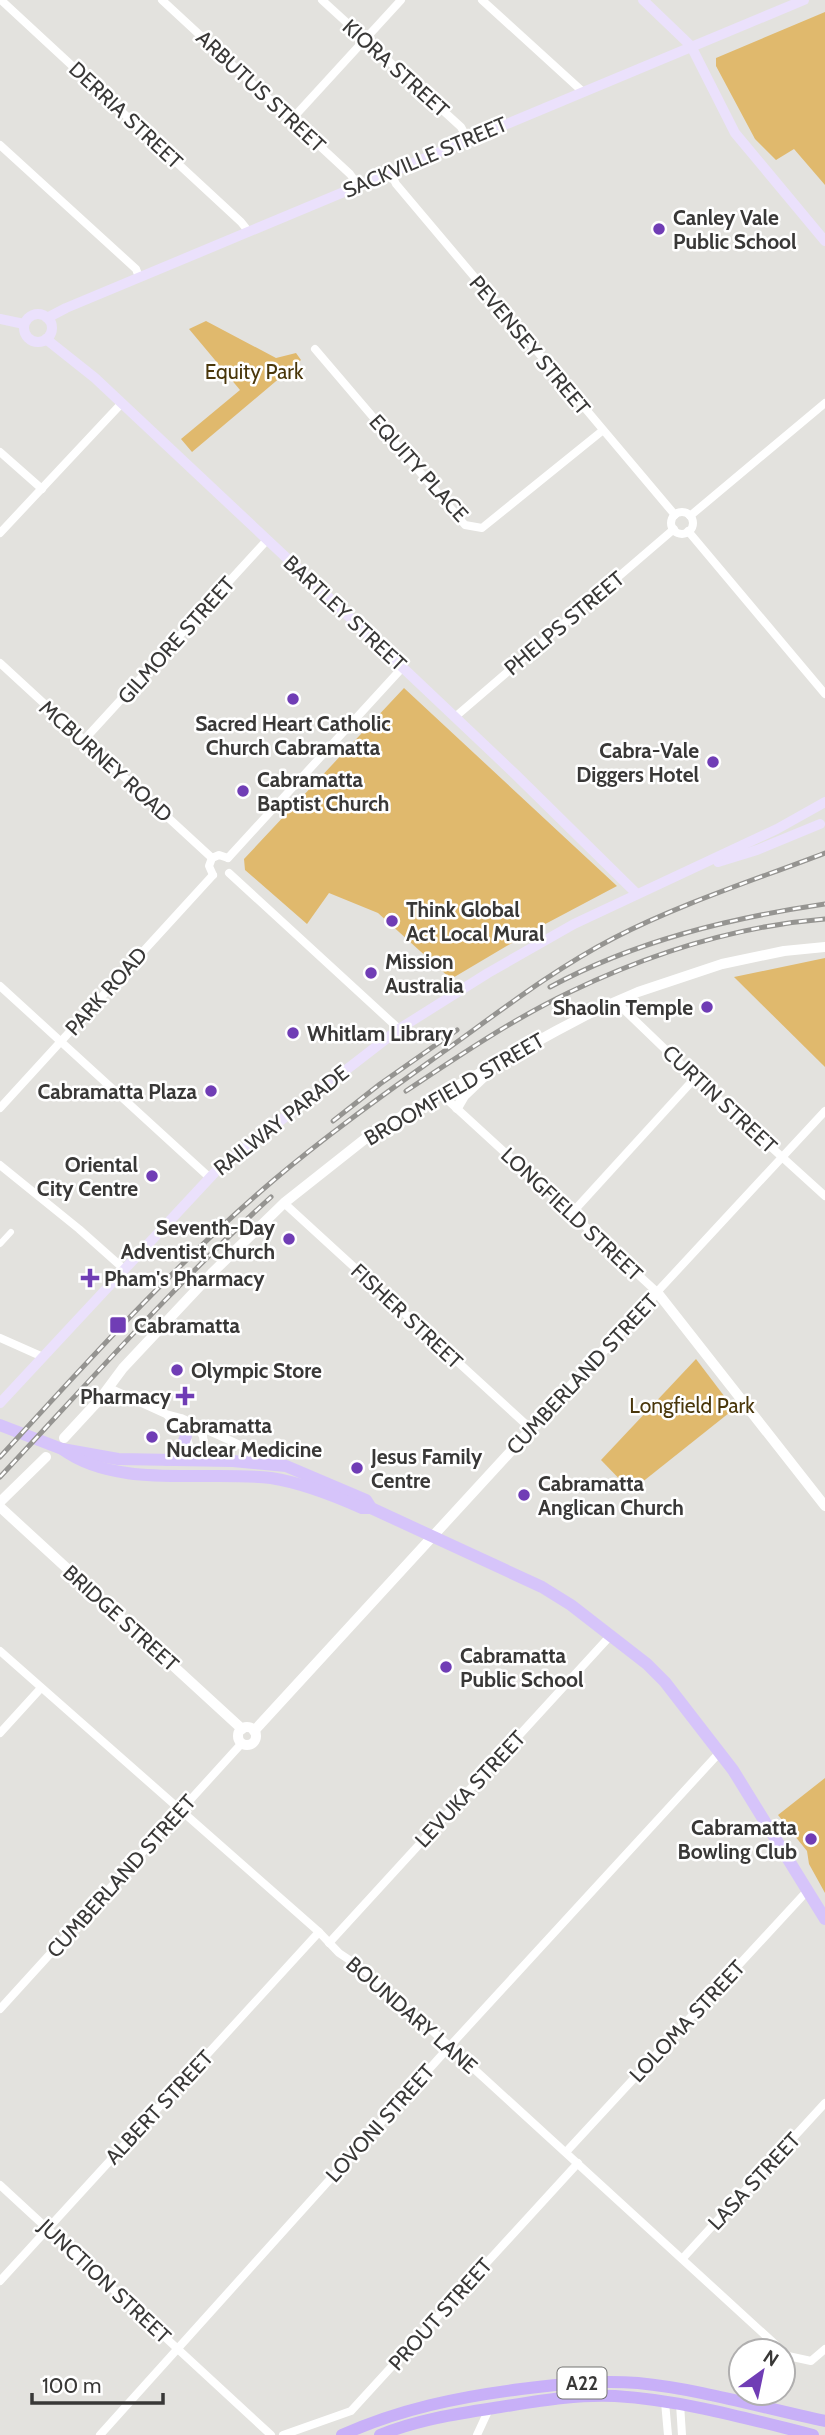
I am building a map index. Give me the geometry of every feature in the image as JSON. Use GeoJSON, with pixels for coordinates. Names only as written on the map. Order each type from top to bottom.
{"type":"FeatureCollection","features":[{"type":"Feature","properties":{"kind":"highway","name":"A22"},"geometry":{"type":"LineString","coordinates":[[342,2435],[392,2414],[438,2402],[530,2388],[594,2382],[636,2383],[672,2388],[825,2421]]}},
{"type":"Feature","properties":{"kind":"highway","name":"A22"},"geometry":{"type":"LineString","coordinates":[[380,2435],[432,2418],[579,2397],[613,2396],[680,2404],[813,2435]]}},
{"type":"Feature","properties":{"kind":"main road"},"geometry":{"type":"LineString","coordinates":[[643,0],[691,46],[735,133],[825,241]]}},
{"type":"Feature","properties":{"kind":"main road","name":"SACKVILLE STREET"},"geometry":{"type":"LineString","coordinates":[[47,318],[358,185],[804,0]]}},
{"type":"Feature","properties":{"kind":"main road"},"geometry":{"type":"LineString","coordinates":[[34,314],[47,318],[51,331],[46,339],[38,342],[29,340],[24,332],[24,324],[34,314]]}},
{"type":"Feature","properties":{"kind":"main road"},"geometry":{"type":"LineString","coordinates":[[0,319],[24,324]]}},
{"type":"Feature","properties":{"kind":"main road","name":"BARTLEY STREET"},"geometry":{"type":"LineString","coordinates":[[46,339],[72,358],[267,540],[637,894]]}},
{"type":"Feature","properties":{"kind":"main road","name":"RAILWAY PARADE"},"geometry":{"type":"LineString","coordinates":[[0,1403],[209,1177],[252,1140],[399,1029],[488,973],[574,924],[777,829],[825,802]]}},
{"type":"Feature","properties":{"kind":"main road"},"geometry":{"type":"LineString","coordinates":[[777,829],[823,823]]}},
{"type":"Feature","properties":{"kind":"main road","name":"RAILWAY PARADE"},"geometry":{"type":"LineString","coordinates":[[692,869],[739,856],[823,823]]}},
{"type":"Feature","properties":{"kind":"main road"},"geometry":{"type":"LineString","coordinates":[[0,1425],[63,1443],[79,1456],[129,1473],[277,1479],[323,1491],[434,1535],[542,1587],[611,1635],[647,1664],[664,1682],[749,1792],[825,1920]]}},
{"type":"Feature","properties":{"kind":"main road"},"geometry":{"type":"LineString","coordinates":[[167,1461],[182,1448],[186,1436]]}},
{"type":"Feature","properties":{"kind":"main road"},"geometry":{"type":"LineString","coordinates":[[79,1456],[118,1460],[247,1462],[286,1466],[366,1500],[371,1508]]}},
{"type":"Feature","properties":{"kind":"main road"},"geometry":{"type":"LineString","coordinates":[[200,1461],[201,1476]]}},
{"type":"Feature","properties":{"kind":"street","name":"DERRIA STREET"},"geometry":{"type":"LineString","coordinates":[[1,0],[241,222],[248,232]]}},
{"type":"Feature","properties":{"kind":"street","name":"ARBUTUS STREET"},"geometry":{"type":"LineString","coordinates":[[162,0],[292,119],[350,174],[358,185]]}},
{"type":"Feature","properties":{"kind":"street","name":"KIORA STREET"},"geometry":{"type":"LineString","coordinates":[[322,0],[461,127],[468,140]]}},
{"type":"Feature","properties":{"kind":"street"},"geometry":{"type":"LineString","coordinates":[[292,119],[401,0]]}},
{"type":"Feature","properties":{"kind":"street"},"geometry":{"type":"LineString","coordinates":[[482,0],[582,91]]}},
{"type":"Feature","properties":{"kind":"street"},"geometry":{"type":"LineString","coordinates":[[0,145],[136,269],[139,277]]}},
{"type":"Feature","properties":{"kind":"street","name":"PEVENSEY STREET"},"geometry":{"type":"LineString","coordinates":[[390,172],[396,184],[675,515]]}},
{"type":"Feature","properties":{"kind":"street","name":"EQUITY PLACE"},"geometry":{"type":"LineString","coordinates":[[315,349],[465,525],[482,528],[602,431]]}},
{"type":"Feature","properties":{"kind":"street"},"geometry":{"type":"LineString","coordinates":[[690,516],[825,403]]}},
{"type":"Feature","properties":{"kind":"street"},"geometry":{"type":"LineString","coordinates":[[0,533],[121,404]]}},
{"type":"Feature","properties":{"kind":"street"},"geometry":{"type":"LineString","coordinates":[[0,452],[42,489]]}},
{"type":"Feature","properties":{"kind":"street"},"geometry":{"type":"LineString","coordinates":[[681,512],[690,516],[693,524],[688,531],[679,533],[674,530],[671,521],[675,515],[681,512]]}},
{"type":"Feature","properties":{"kind":"street","name":"PHELPS STREET"},"geometry":{"type":"LineString","coordinates":[[455,717],[674,530]]}},
{"type":"Feature","properties":{"kind":"street"},"geometry":{"type":"LineString","coordinates":[[688,531],[825,694]]}},
{"type":"Feature","properties":{"kind":"street","name":"GILMORE STREET"},"geometry":{"type":"LineString","coordinates":[[84,740],[267,540]]}},
{"type":"Feature","properties":{"kind":"street","name":"MCBURNEY ROAD"},"geometry":{"type":"LineString","coordinates":[[0,663],[212,858]]}},
{"type":"Feature","properties":{"kind":"street"},"geometry":{"type":"LineString","coordinates":[[228,858],[402,668]]}},
{"type":"Feature","properties":{"kind":"street"},"geometry":{"type":"LineString","coordinates":[[219,855],[228,858],[231,867],[229,873],[219,877],[213,875],[209,866],[212,858],[219,855]]}},
{"type":"Feature","properties":{"kind":"street"},"geometry":{"type":"LineString","coordinates":[[229,873],[399,1029]]}},
{"type":"Feature","properties":{"kind":"street","name":"PARK ROAD"},"geometry":{"type":"LineString","coordinates":[[0,1108],[213,875]]}},
{"type":"Feature","properties":{"kind":"street","name":"BROOMFIELD STREET"},"geometry":{"type":"LineString","coordinates":[[63,1443],[123,1368],[213,1272],[284,1203],[375,1131],[584,1016],[638,992],[722,964],[784,951],[825,947]]}},
{"type":"Feature","properties":{"kind":"street"},"geometry":{"type":"LineString","coordinates":[[0,986],[209,1177]]}},
{"type":"Feature","properties":{"kind":"street","name":"CURTIN STREET"},"geometry":{"type":"LineString","coordinates":[[616,1002],[825,1196]]}},
{"type":"Feature","properties":{"kind":"street"},"geometry":{"type":"LineString","coordinates":[[457,1108],[468,1091],[496,1065]]}},
{"type":"Feature","properties":{"kind":"street"},"geometry":{"type":"LineString","coordinates":[[571,1214],[695,1078]]}},
{"type":"Feature","properties":{"kind":"street","name":"LONGFIELD STREET"},"geometry":{"type":"LineString","coordinates":[[441,1094],[657,1292],[825,1506]]}},
{"type":"Feature","properties":{"kind":"street","name":"CUMBERLAND STREET"},"geometry":{"type":"LineString","coordinates":[[254,1731],[825,1111]]}},
{"type":"Feature","properties":{"kind":"street"},"geometry":{"type":"LineString","coordinates":[[0,1165],[79,1228],[124,1269]]}},
{"type":"Feature","properties":{"kind":"street","name":"FISHER STREET"},"geometry":{"type":"LineString","coordinates":[[284,1203],[531,1429]]}},
{"type":"Feature","properties":{"kind":"street"},"geometry":{"type":"LineString","coordinates":[[0,1244],[10,1232]]}},
{"type":"Feature","properties":{"kind":"street"},"geometry":{"type":"LineString","coordinates":[[0,1338],[43,1357]]}},
{"type":"Feature","properties":{"kind":"street"},"geometry":{"type":"LineString","coordinates":[[109,1388],[166,1414],[194,1423],[286,1466]]}},
{"type":"Feature","properties":{"kind":"street"},"geometry":{"type":"LineString","coordinates":[[166,1414],[186,1436],[200,1461]]}},
{"type":"Feature","properties":{"kind":"street"},"geometry":{"type":"LineString","coordinates":[[194,1423],[203,1436],[200,1461]]}},
{"type":"Feature","properties":{"kind":"street"},"geometry":{"type":"LineString","coordinates":[[0,1502],[46,1457]]}},
{"type":"Feature","properties":{"kind":"street","name":"BRIDGE STREET"},"geometry":{"type":"LineString","coordinates":[[0,1507],[242,1729]]}},
{"type":"Feature","properties":{"kind":"street","name":"LEVUKA STREET"},"geometry":{"type":"LineString","coordinates":[[329,1943],[611,1635]]}},
{"type":"Feature","properties":{"kind":"street","name":"BOUNDARY LANE"},"geometry":{"type":"LineString","coordinates":[[0,1651],[319,1932],[339,1953],[363,1969],[788,2356],[811,2361],[825,2349]]}},
{"type":"Feature","properties":{"kind":"street"},"geometry":{"type":"LineString","coordinates":[[0,1733],[41,1688]]}},
{"type":"Feature","properties":{"kind":"street"},"geometry":{"type":"LineString","coordinates":[[249,1728],[254,1731],[256,1738],[253,1743],[242,1743],[238,1736],[242,1729],[249,1728]]}},
{"type":"Feature","properties":{"kind":"street","name":"CUMBERLAND STREET"},"geometry":{"type":"LineString","coordinates":[[0,2009],[242,1743]]}},
{"type":"Feature","properties":{"kind":"street","name":"LOVONI STREET"},"geometry":{"type":"LineString","coordinates":[[100,2435],[449,2047],[720,1752]]}},
{"type":"Feature","properties":{"kind":"street","name":"LOLOMA STREET"},"geometry":{"type":"LineString","coordinates":[[566,2152],[808,1890]]}},
{"type":"Feature","properties":{"kind":"street","name":"ALBERT STREET"},"geometry":{"type":"LineString","coordinates":[[0,2281],[319,1932]]}},
{"type":"Feature","properties":{"kind":"street","name":"LASA STREET"},"geometry":{"type":"LineString","coordinates":[[683,2258],[825,2103]]}},
{"type":"Feature","properties":{"kind":"street","name":"PROUT STREET"},"geometry":{"type":"LineString","coordinates":[[283,2435],[351,2411],[578,2163]]}},
{"type":"Feature","properties":{"kind":"street","name":"JUNCTION STREET"},"geometry":{"type":"LineString","coordinates":[[0,2185],[271,2435]]}},
{"type":"Feature","properties":{"kind":"street"},"geometry":{"type":"LineString","coordinates":[[665,2402],[668,2435]]}},
{"type":"Feature","properties":{"kind":"street"},"geometry":{"type":"LineString","coordinates":[[680,2404],[682,2435]]}},
{"type":"Feature","properties":{"kind":"street"},"geometry":{"type":"LineString","coordinates":[[477,2435],[489,2409]]}},
{"type":"Feature","properties":{"kind":"green space"},"geometry":{"type":"Polygon","coordinates":[[[825,12],[825,185],[794,149],[776,160],[755,139],[716,66],[716,58],[825,12]]]}},
{"type":"Feature","properties":{"kind":"green space","name":"Equity Park"},"geometry":{"type":"Polygon","coordinates":[[[206,321],[276,358],[296,353],[301,360],[192,452],[181,439],[240,390],[189,329],[206,321]]]}},
{"type":"Feature","properties":{"kind":"green space"},"geometry":{"type":"Polygon","coordinates":[[[404,688],[617,886],[532,931],[451,979],[378,913],[329,893],[307,924],[245,870],[244,859],[404,688]]]}},
{"type":"Feature","properties":{"kind":"green space"},"geometry":{"type":"Polygon","coordinates":[[[825,958],[825,1067],[734,977],[825,958]]]}},
{"type":"Feature","properties":{"kind":"green space","name":"Longfield Park"},"geometry":{"type":"Polygon","coordinates":[[[696,1359],[734,1409],[631,1491],[601,1460],[696,1359]]]}},
{"type":"Feature","properties":{"kind":"green space","name":"Cabramatta Bowling Club"},"geometry":{"type":"Polygon","coordinates":[[[825,1778],[825,1893],[809,1864],[807,1851],[778,1815],[825,1778]]]}},
{"type":"Feature","properties":{"kind":"railway"},"geometry":{"type":"LineString","coordinates":[[0,1457],[133,1314],[202,1245],[295,1162],[379,1098],[527,992],[592,950],[666,914],[825,853]]}},
{"type":"Feature","properties":{"kind":"railway"},"geometry":{"type":"LineString","coordinates":[[550,987],[649,944],[754,916],[825,904]]}},
{"type":"Feature","properties":{"kind":"railway"},"geometry":{"type":"LineString","coordinates":[[406,1091],[528,1014],[600,978],[662,954],[726,935],[825,919]]}},
{"type":"Feature","properties":{"kind":"railway"},"geometry":{"type":"LineString","coordinates":[[333,1121],[457,1030]]}},
{"type":"Feature","properties":{"kind":"railway"},"geometry":{"type":"LineString","coordinates":[[0,1477],[167,1299],[271,1197]]}},
{"type":"Feature","properties":{"kind":"place","name":"Canley Vale Public School"},"geometry":{"type":"Point","coordinates":[659,229]}},
{"type":"Feature","properties":{"kind":"place","name":"Sacred Heart Catholic Church Cabramatta"},"geometry":{"type":"Point","coordinates":[293,699]}},
{"type":"Feature","properties":{"kind":"place","name":"Cabra-Vale Diggers Hotel"},"geometry":{"type":"Point","coordinates":[713,762]}},
{"type":"Feature","properties":{"kind":"place","name":"Cabramatta Baptist Church"},"geometry":{"type":"Point","coordinates":[243,791]}},
{"type":"Feature","properties":{"kind":"place","name":"Think Global Act Local Mural"},"geometry":{"type":"Point","coordinates":[392,921]}},
{"type":"Feature","properties":{"kind":"place","name":"Mission Australia"},"geometry":{"type":"Point","coordinates":[371,973]}},
{"type":"Feature","properties":{"kind":"place","name":"Shaolin Temple"},"geometry":{"type":"Point","coordinates":[707,1007]}},
{"type":"Feature","properties":{"kind":"place","name":"Whitlam Library"},"geometry":{"type":"Point","coordinates":[293,1033]}},
{"type":"Feature","properties":{"kind":"place","name":"Cabramatta Plaza"},"geometry":{"type":"Point","coordinates":[211,1091]}},
{"type":"Feature","properties":{"kind":"place","name":"Oriental City Centre"},"geometry":{"type":"Point","coordinates":[152,1176]}},
{"type":"Feature","properties":{"kind":"place","name":"Seventh-Day Adventist Church"},"geometry":{"type":"Point","coordinates":[289,1239]}},
{"type":"Feature","properties":{"kind":"place","name":"Pham's Pharmacy"},"geometry":{"type":"Point","coordinates":[90,1278]}},
{"type":"Feature","properties":{"kind":"place","name":"Cabramatta"},"geometry":{"type":"Point","coordinates":[118,1325]}},
{"type":"Feature","properties":{"kind":"place","name":"Olympic Store"},"geometry":{"type":"Point","coordinates":[177,1370]}},
{"type":"Feature","properties":{"kind":"place","name":"Pharmacy"},"geometry":{"type":"Point","coordinates":[185,1396]}},
{"type":"Feature","properties":{"kind":"place","name":"Cabramatta Nuclear Medicine"},"geometry":{"type":"Point","coordinates":[152,1437]}},
{"type":"Feature","properties":{"kind":"place","name":"Jesus Family Centre"},"geometry":{"type":"Point","coordinates":[357,1468]}},
{"type":"Feature","properties":{"kind":"place","name":"Cabramatta Anglican Church"},"geometry":{"type":"Point","coordinates":[524,1495]}},
{"type":"Feature","properties":{"kind":"place","name":"Cabramatta Public School"},"geometry":{"type":"Point","coordinates":[446,1667]}},
{"type":"Feature","properties":{"kind":"place","name":"Cabramatta Bowling Club"},"geometry":{"type":"Point","coordinates":[811,1839]}}]}
